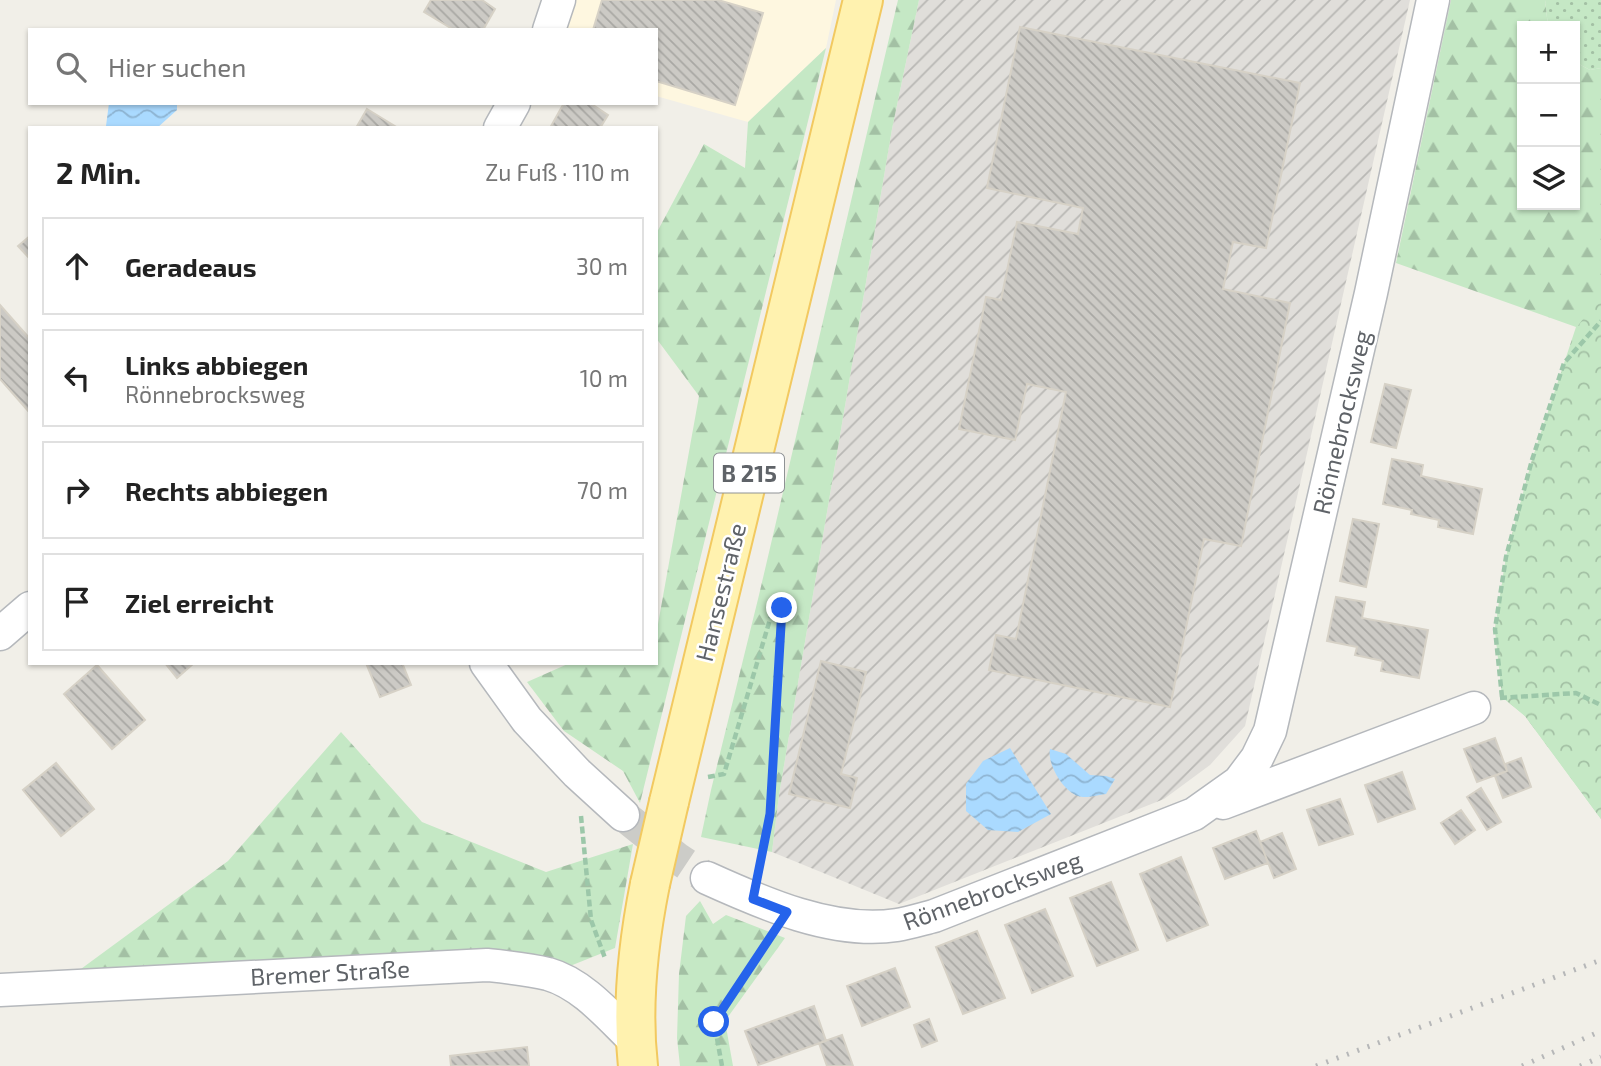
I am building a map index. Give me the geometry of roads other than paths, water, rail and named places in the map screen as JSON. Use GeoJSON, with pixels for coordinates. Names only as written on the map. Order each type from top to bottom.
{"type":"FeatureCollection","features":[{"type":"Feature","properties":{"kind":"main road","name":"Hansestraße"},"geometry":{"type":"LineString","coordinates":[[636,1054],[635,999],[643,916],[863,0]]}},
{"type":"Feature","properties":{"kind":"street"},"geometry":{"type":"LineString","coordinates":[[550,28],[559,0]]}},
{"type":"Feature","properties":{"kind":"street","name":"Rönnebrocksweg"},"geometry":{"type":"LineString","coordinates":[[1195,814],[1239,782],[1257,758],[1270,731],[1371,293],[1433,0]]}},
{"type":"Feature","properties":{"kind":"street"},"geometry":{"type":"LineString","coordinates":[[501,126],[513,105]]}},
{"type":"Feature","properties":{"kind":"street"},"geometry":{"type":"LineString","coordinates":[[0,634],[28,610]]}},
{"type":"Feature","properties":{"kind":"street"},"geometry":{"type":"LineString","coordinates":[[487,665],[527,720],[576,773],[623,815]]}},
{"type":"Feature","properties":{"kind":"street","name":"Rönnebrocksweg"},"geometry":{"type":"LineString","coordinates":[[707,878],[787,912],[862,927],[897,925],[934,916],[1474,708]]}},
{"type":"Feature","properties":{"kind":"street","name":"Bremer Straße"},"geometry":{"type":"LineString","coordinates":[[0,990],[487,965],[550,974],[573,985],[592,1000],[636,1054]]}},
{"type":"Feature","properties":{"kind":"water"},"geometry":{"type":"Polygon","coordinates":[[[109,105],[177,105],[177,110],[159,126],[106,126],[109,105]]]}},
{"type":"Feature","properties":{"kind":"water"},"geometry":{"type":"Polygon","coordinates":[[[1010,748],[1051,814],[1018,832],[988,830],[966,811],[966,784],[983,761],[1010,748]]]}},
{"type":"Feature","properties":{"kind":"water"},"geometry":{"type":"Polygon","coordinates":[[[1050,749],[1066,754],[1090,775],[1115,779],[1106,794],[1084,797],[1067,789],[1051,762],[1050,749]]]}},
{"type":"Feature","properties":{"kind":"tunnel"},"geometry":{"type":"LineString","coordinates":[[623,815],[707,878]]}},
{"type":"Feature","properties":{"kind":"railway"},"geometry":{"type":"LineString","coordinates":[[1316,1066],[1601,960]]}},
{"type":"Feature","properties":{"kind":"railway"},"geometry":{"type":"LineString","coordinates":[[1522,1066],[1601,1031]]}},
{"type":"Feature","properties":{"kind":"railway"},"geometry":{"type":"LineString","coordinates":[[1580,1066],[1601,1057]]}}]}
